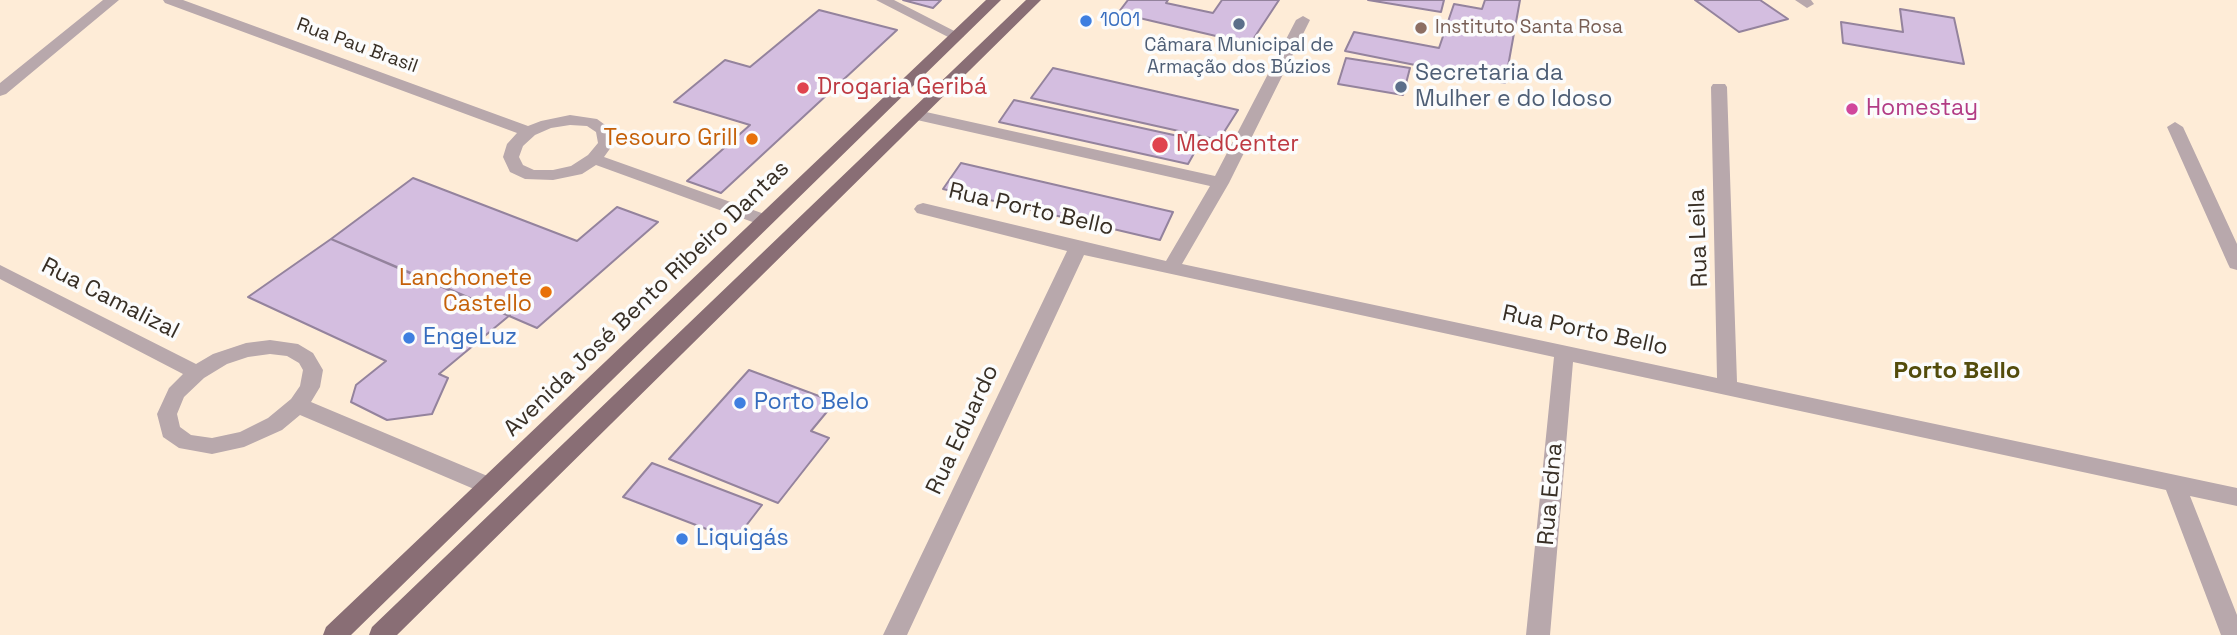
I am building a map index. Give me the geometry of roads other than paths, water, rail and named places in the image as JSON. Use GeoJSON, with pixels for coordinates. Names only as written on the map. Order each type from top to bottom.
{"type":"FeatureCollection","features":[{"type":"Feature","properties":{"kind":"main road","name":"Avenida José Bento Ribeiro Dantas"},"geometry":{"type":"LineString","coordinates":[[335,635],[995,0]]}},
{"type":"Feature","properties":{"kind":"main road"},"geometry":{"type":"LineString","coordinates":[[380,635],[1034,0]]}},
{"type":"Feature","properties":{"kind":"street"},"geometry":{"type":"LineString","coordinates":[[0,91],[112,0]]}},
{"type":"Feature","properties":{"kind":"street","name":"Rua Pau Brasil"},"geometry":{"type":"LineString","coordinates":[[170,0],[529,132]]}},
{"type":"Feature","properties":{"kind":"street"},"geometry":{"type":"LineString","coordinates":[[883,0],[957,36]]}},
{"type":"Feature","properties":{"kind":"street"},"geometry":{"type":"LineString","coordinates":[[1172,266],[1220,183],[1303,20]]}},
{"type":"Feature","properties":{"kind":"street","name":"Rua Leila"},"geometry":{"type":"LineString","coordinates":[[1719,87],[1727,388]]}},
{"type":"Feature","properties":{"kind":"street"},"geometry":{"type":"LineString","coordinates":[[917,115],[1220,183]]}},
{"type":"Feature","properties":{"kind":"street"},"geometry":{"type":"LineString","coordinates":[[570,120],[591,122],[604,130],[606,142],[594,159],[576,170],[553,175],[531,175],[516,168],[510,157],[515,144],[529,132],[547,124],[570,120]]}},
{"type":"Feature","properties":{"kind":"street"},"geometry":{"type":"LineString","coordinates":[[2175,127],[2237,264]]}},
{"type":"Feature","properties":{"kind":"street"},"geometry":{"type":"LineString","coordinates":[[594,159],[764,220]]}},
{"type":"Feature","properties":{"kind":"street","name":"Rua Porto Bello"},"geometry":{"type":"LineString","coordinates":[[923,209],[1078,248],[1172,266],[2237,497]]}},
{"type":"Feature","properties":{"kind":"street","name":"Rua Eduardo"},"geometry":{"type":"LineString","coordinates":[[895,635],[1078,248]]}},
{"type":"Feature","properties":{"kind":"street","name":"Rua Camalizal"},"geometry":{"type":"LineString","coordinates":[[0,271],[197,373]]}},
{"type":"Feature","properties":{"kind":"street"},"geometry":{"type":"LineString","coordinates":[[270,347],[291,349],[306,358],[313,370],[310,387],[298,405],[275,424],[244,439],[212,446],[186,442],[170,431],[167,414],[176,393],[197,373],[220,359],[246,350],[270,347]]}},
{"type":"Feature","properties":{"kind":"street","name":"Rua Edna"},"geometry":{"type":"LineString","coordinates":[[1538,635],[1564,352]]}},
{"type":"Feature","properties":{"kind":"street"},"geometry":{"type":"LineString","coordinates":[[298,405],[489,486]]}},
{"type":"Feature","properties":{"kind":"street"},"geometry":{"type":"LineString","coordinates":[[2174,484],[2233,635]]}},
{"type":"Feature","properties":{"kind":"place","name":"1001"},"geometry":{"type":"Point","coordinates":[1086,21]}},
{"type":"Feature","properties":{"kind":"place","name":"Câmara Municipal de Armação dos Búzios"},"geometry":{"type":"Point","coordinates":[1239,24]}},
{"type":"Feature","properties":{"kind":"place","name":"Instituto Santa Rosa"},"geometry":{"type":"Point","coordinates":[1421,28]}},
{"type":"Feature","properties":{"kind":"place","name":"Secretaria da Mulher e do Idoso"},"geometry":{"type":"Point","coordinates":[1401,87]}},
{"type":"Feature","properties":{"kind":"place","name":"Drogaria Geribá"},"geometry":{"type":"Point","coordinates":[803,88]}},
{"type":"Feature","properties":{"kind":"place","name":"Homestay"},"geometry":{"type":"Point","coordinates":[1852,109]}},
{"type":"Feature","properties":{"kind":"place","name":"Tesouro Grill"},"geometry":{"type":"Point","coordinates":[752,139]}},
{"type":"Feature","properties":{"kind":"place","name":"MedCenter"},"geometry":{"type":"Point","coordinates":[1160,145]}},
{"type":"Feature","properties":{"kind":"place","name":"Lanchonete Castello"},"geometry":{"type":"Point","coordinates":[546,292]}},
{"type":"Feature","properties":{"kind":"place","name":"EngeLuz"},"geometry":{"type":"Point","coordinates":[409,338]}},
{"type":"Feature","properties":{"kind":"place","name":"Porto Belo"},"geometry":{"type":"Point","coordinates":[740,403]}},
{"type":"Feature","properties":{"kind":"place","name":"Liquigás"},"geometry":{"type":"Point","coordinates":[682,539]}},
{"type":"Feature","properties":{"kind":"district","name":"Porto Bello"},"geometry":{"type":"Point","coordinates":[1957,371]}}]}
